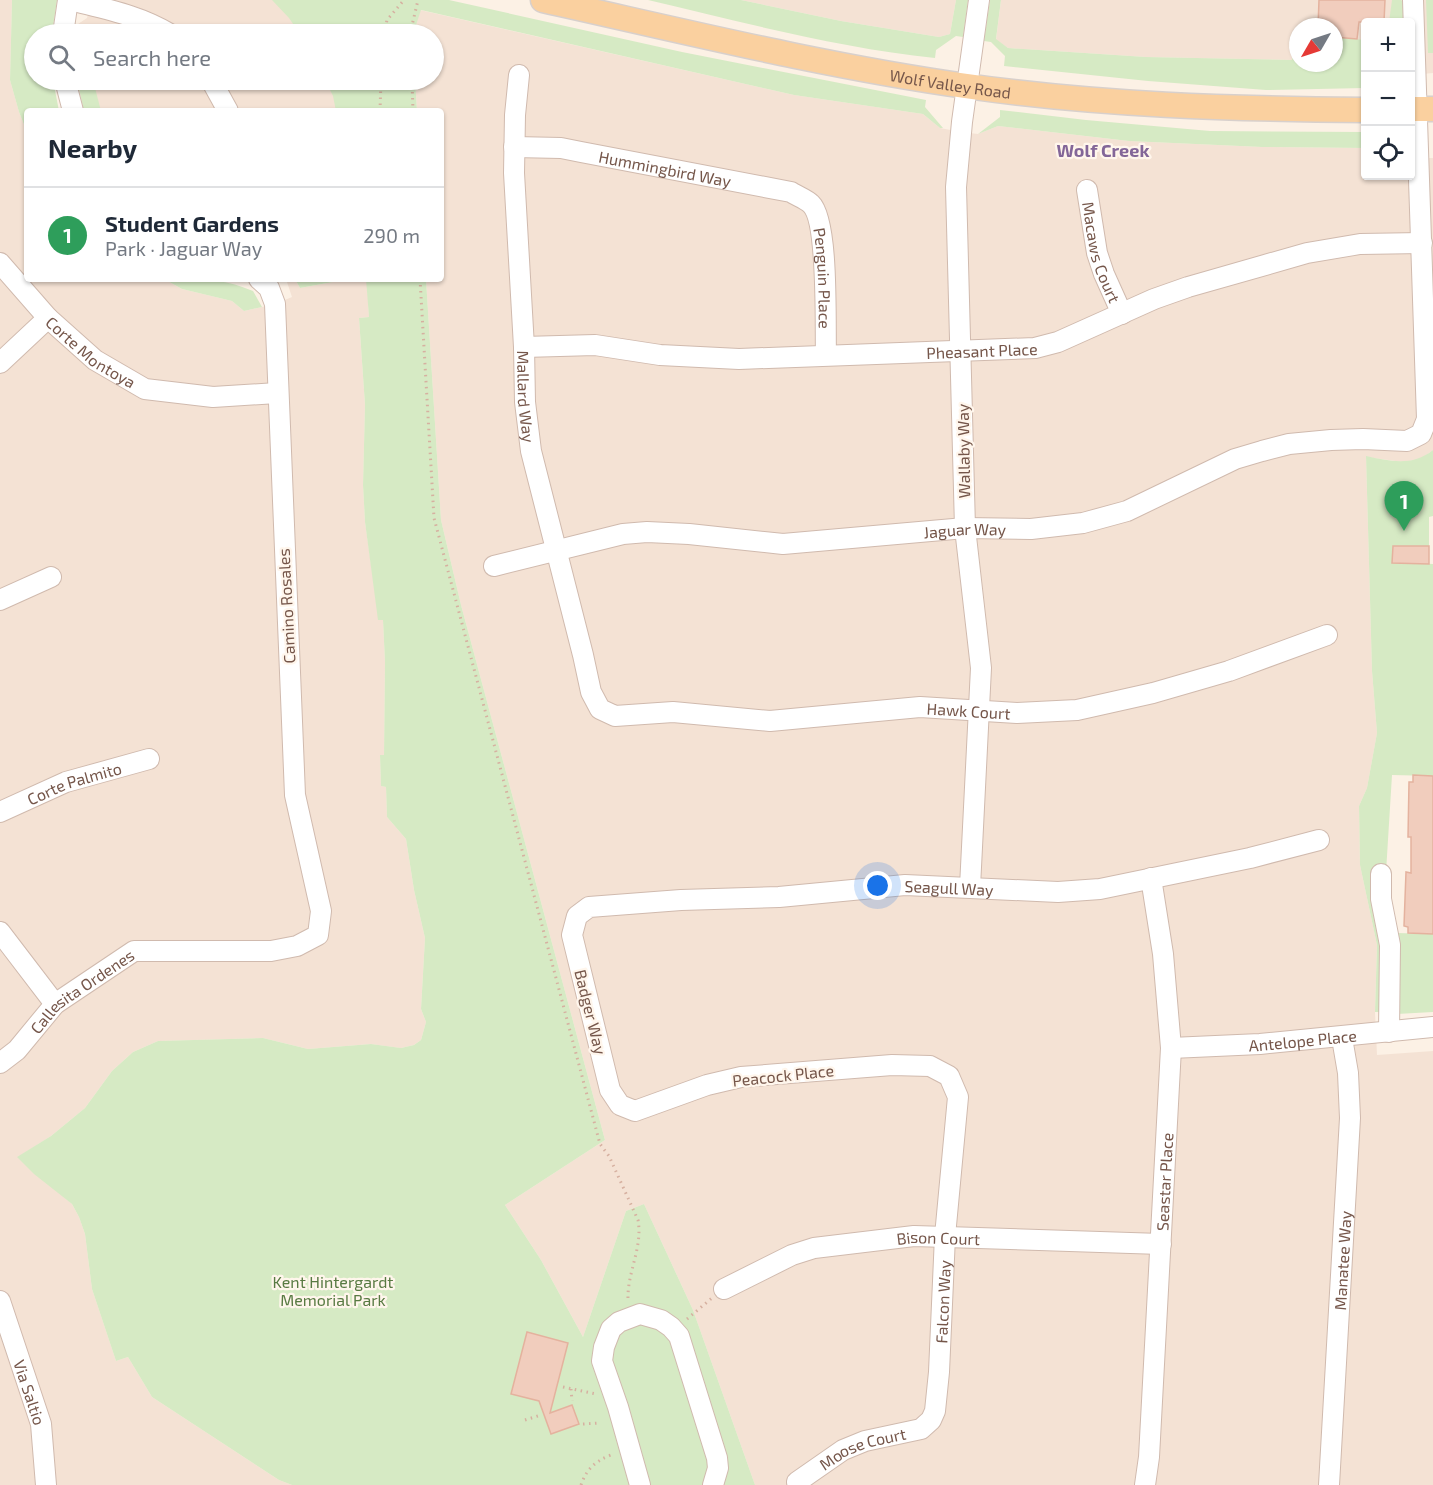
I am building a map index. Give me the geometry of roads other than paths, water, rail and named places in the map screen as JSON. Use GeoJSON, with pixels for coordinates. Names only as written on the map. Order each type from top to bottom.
{"type":"FeatureCollection","features":[{"type":"Feature","properties":{"kind":"main road","name":"Wolf Valley Road"},"geometry":{"type":"LineString","coordinates":[[543,0],[805,58],[966,86],[1095,100],[1226,109],[1361,110]]}},
{"type":"Feature","properties":{"kind":"street"},"geometry":{"type":"LineString","coordinates":[[65,24],[69,0],[132,16],[152,24]]}},
{"type":"Feature","properties":{"kind":"street","name":"Wallaby Way"},"geometry":{"type":"LineString","coordinates":[[970,887],[981,668],[965,528],[956,187],[966,86],[979,0]]}},
{"type":"Feature","properties":{"kind":"street"},"geometry":{"type":"LineString","coordinates":[[1413,0],[1420,109],[1422,243]]}},
{"type":"Feature","properties":{"kind":"street","name":"Mallard Way"},"geometry":{"type":"LineString","coordinates":[[519,75],[514,147],[525,402],[531,451],[584,655],[591,692],[600,709]]}},
{"type":"Feature","properties":{"kind":"street"},"geometry":{"type":"LineString","coordinates":[[68,90],[72,108]]}},
{"type":"Feature","properties":{"kind":"street"},"geometry":{"type":"LineString","coordinates":[[216,90],[226,108]]}},
{"type":"Feature","properties":{"kind":"street","name":"Hummingbird Way"},"geometry":{"type":"LineString","coordinates":[[514,147],[561,148],[791,192],[812,205]]}},
{"type":"Feature","properties":{"kind":"street","name":"Macaws Court"},"geometry":{"type":"LineString","coordinates":[[1086,190],[1097,253],[1122,314]]}},
{"type":"Feature","properties":{"kind":"street","name":"Penguin Place"},"geometry":{"type":"LineString","coordinates":[[812,205],[820,227],[823,256],[826,355]]}},
{"type":"Feature","properties":{"kind":"street","name":"Pheasant Place"},"geometry":{"type":"LineString","coordinates":[[524,347],[595,345],[660,355],[739,359],[1035,348],[1058,342],[1154,299],[1188,287],[1307,253],[1360,244],[1422,243]]}},
{"type":"Feature","properties":{"kind":"street","name":"Jaguar Way"},"geometry":{"type":"LineString","coordinates":[[494,566],[556,549],[624,534],[647,532],[783,544],[965,528],[1031,529],[1083,522],[1127,511],[1235,459],[1262,450],[1289,444],[1331,440],[1407,441],[1420,434],[1427,419],[1422,243]]}},
{"type":"Feature","properties":{"kind":"street","name":"Corte Montoya"},"geometry":{"type":"LineString","coordinates":[[0,263],[48,318],[95,360],[145,389],[213,397],[277,393]]}},
{"type":"Feature","properties":{"kind":"street","name":"Camino Rosales"},"geometry":{"type":"LineString","coordinates":[[262,282],[269,288],[274,304],[295,795],[317,885],[321,911],[318,935]]}},
{"type":"Feature","properties":{"kind":"street"},"geometry":{"type":"LineString","coordinates":[[0,363],[48,318]]}},
{"type":"Feature","properties":{"kind":"street"},"geometry":{"type":"LineString","coordinates":[[0,600],[51,577]]}},
{"type":"Feature","properties":{"kind":"street","name":"Hawk Court"},"geometry":{"type":"LineString","coordinates":[[600,709],[615,716],[673,712],[770,720],[920,707],[1017,713],[1077,710],[1153,693],[1229,671],[1327,635]]}},
{"type":"Feature","properties":{"kind":"street","name":"Corte Palmito"},"geometry":{"type":"LineString","coordinates":[[0,812],[66,782],[149,759]]}},
{"type":"Feature","properties":{"kind":"street","name":"Seagull Way"},"geometry":{"type":"LineString","coordinates":[[577,916],[589,907],[629,902],[779,897],[905,885],[1058,892],[1100,889],[1250,858],[1319,840]]}},
{"type":"Feature","properties":{"kind":"street"},"geometry":{"type":"LineString","coordinates":[[1381,874],[1381,899],[1390,945],[1389,1032]]}},
{"type":"Feature","properties":{"kind":"street","name":"Seastar Place"},"geometry":{"type":"LineString","coordinates":[[1144,1485],[1149,1458],[1171,1048],[1163,954],[1151,878]]}},
{"type":"Feature","properties":{"kind":"street","name":"Badger Way"},"geometry":{"type":"LineString","coordinates":[[577,916],[572,935],[610,1090],[620,1105]]}},
{"type":"Feature","properties":{"kind":"street"},"geometry":{"type":"LineString","coordinates":[[0,932],[55,1004]]}},
{"type":"Feature","properties":{"kind":"street","name":"Callesita Ordenes"},"geometry":{"type":"LineString","coordinates":[[0,1063],[17,1050],[55,1004],[134,951],[271,951],[297,946],[318,935]]}},
{"type":"Feature","properties":{"kind":"street","name":"Antelope Place"},"geometry":{"type":"LineString","coordinates":[[1171,1048],[1342,1038],[1433,1027]]}},
{"type":"Feature","properties":{"kind":"street","name":"Manatee Way"},"geometry":{"type":"LineString","coordinates":[[1329,1485],[1350,1118],[1348,1073],[1342,1038]]}},
{"type":"Feature","properties":{"kind":"street","name":"Peacock Place"},"geometry":{"type":"LineString","coordinates":[[620,1105],[635,1111],[707,1085],[741,1077],[892,1065],[930,1066],[949,1076]]}},
{"type":"Feature","properties":{"kind":"street","name":"Falcon Way"},"geometry":{"type":"LineString","coordinates":[[931,1420],[935,1412],[939,1372],[945,1236],[958,1097],[949,1076]]}},
{"type":"Feature","properties":{"kind":"street","name":"Bison Court"},"geometry":{"type":"LineString","coordinates":[[724,1289],[792,1255],[814,1248],[914,1236],[1161,1244]]}},
{"type":"Feature","properties":{"kind":"street","name":"Via Saltio"},"geometry":{"type":"LineString","coordinates":[[0,1301],[41,1424],[46,1485]]}},
{"type":"Feature","properties":{"kind":"street"},"geometry":{"type":"LineString","coordinates":[[640,1485],[602,1354],[611,1329],[628,1317],[640,1314],[662,1320],[679,1336],[717,1458],[718,1468],[712,1485]]}},
{"type":"Feature","properties":{"kind":"street","name":"Moose Court"},"geometry":{"type":"LineString","coordinates":[[796,1482],[843,1450],[865,1441],[921,1429],[931,1420]]}},
{"type":"Feature","properties":{"kind":"place","name":"Student Gardens"},"geometry":{"type":"Point","coordinates":[1404,531]}},
{"type":"Feature","properties":{"kind":"district","name":"Wolf Creek"},"geometry":{"type":"Point","coordinates":[1103,150]}},
{"type":"Feature","properties":{"kind":"park label","name":"Kent Hintergardt Memorial Park"},"geometry":{"type":"Point","coordinates":[333,1290]}}]}
